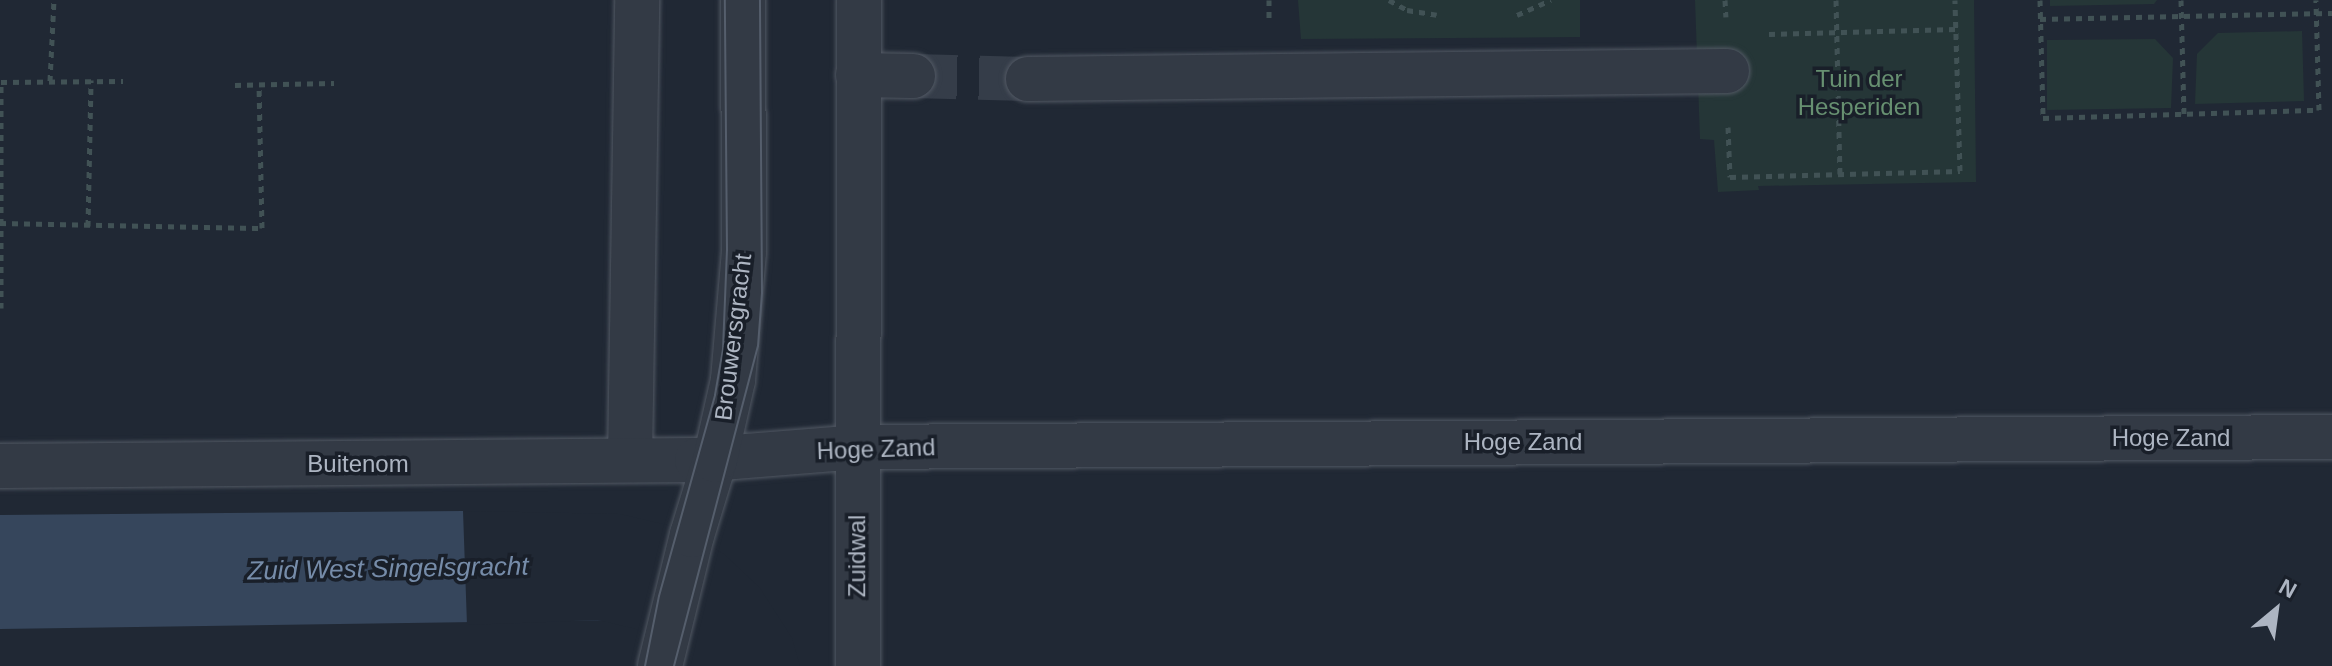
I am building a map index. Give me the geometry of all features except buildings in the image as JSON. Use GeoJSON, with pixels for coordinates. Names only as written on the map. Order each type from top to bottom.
{"type":"FeatureCollection","features":[{"type":"Feature","properties":{"kind":"street"},"geometry":{"type":"LineString","coordinates":[[630,460],[637,0]]}},
{"type":"Feature","properties":{"kind":"street","name":"Brouwersgracht"},"geometry":{"type":"LineString","coordinates":[[661,656],[715,460],[733,380],[744,252],[743,0]]}},
{"type":"Feature","properties":{"kind":"street"},"geometry":{"type":"LineString","coordinates":[[857,447],[859,0]]}},
{"type":"Feature","properties":{"kind":"street"},"geometry":{"type":"LineString","coordinates":[[1028,79],[1727,53]]}},
{"type":"Feature","properties":{"kind":"street"},"geometry":{"type":"LineString","coordinates":[[858,75],[913,76]]}},
{"type":"Feature","properties":{"kind":"street","name":"Hoge Zand"},"geometry":{"type":"LineString","coordinates":[[715,460],[857,447],[2332,437]]}},
{"type":"Feature","properties":{"kind":"street","name":"Zuidwal"},"geometry":{"type":"LineString","coordinates":[[857,447],[858,666]]}},
{"type":"Feature","properties":{"kind":"street","name":"Buitenom"},"geometry":{"type":"LineString","coordinates":[[0,466],[715,460]]}},
{"type":"Feature","properties":{"kind":"path"},"geometry":{"type":"LineString","coordinates":[[50,81],[54,0]]}},
{"type":"Feature","properties":{"kind":"path"},"geometry":{"type":"LineString","coordinates":[[1389,0],[1407,10],[1447,16]]}},
{"type":"Feature","properties":{"kind":"path"},"geometry":{"type":"LineString","coordinates":[[1725,0],[1730,177],[1960,171],[1955,0]]}},
{"type":"Feature","properties":{"kind":"path"},"geometry":{"type":"LineString","coordinates":[[1836,0],[1840,174]]}},
{"type":"Feature","properties":{"kind":"path"},"geometry":{"type":"LineString","coordinates":[[2040,0],[2043,118],[2319,110],[2316,0]]}},
{"type":"Feature","properties":{"kind":"path"},"geometry":{"type":"LineString","coordinates":[[2181,0],[2184,114]]}},
{"type":"Feature","properties":{"kind":"path"},"geometry":{"type":"LineString","coordinates":[[2040,19],[2332,13]]}},
{"type":"Feature","properties":{"kind":"path"},"geometry":{"type":"LineString","coordinates":[[1727,53],[1837,32],[1956,29]]}},
{"type":"Feature","properties":{"kind":"path"},"geometry":{"type":"LineString","coordinates":[[88,226],[91,80]]}},
{"type":"Feature","properties":{"kind":"path"},"geometry":{"type":"LineString","coordinates":[[1,308],[1,82],[123,81]]}},
{"type":"Feature","properties":{"kind":"path"},"geometry":{"type":"LineString","coordinates":[[235,85],[334,83]]}},
{"type":"Feature","properties":{"kind":"path"},"geometry":{"type":"LineString","coordinates":[[0,223],[262,228],[259,85]]}},
{"type":"Feature","properties":{"kind":"green space"},"geometry":{"type":"Polygon","coordinates":[[[1298,0],[1580,0],[1580,37],[1301,39],[1298,0]]]}},
{"type":"Feature","properties":{"kind":"green space","name":"Tuin der Hesperiden"},"geometry":{"type":"Polygon","coordinates":[[[1695,0],[1974,0],[1976,182],[1758,186],[1759,190],[1718,192],[1714,140],[1700,139],[1695,0]]]}},
{"type":"Feature","properties":{"kind":"green space"},"geometry":{"type":"Polygon","coordinates":[[[2050,0],[2157,0],[2154,4],[2050,6],[2050,0]]]}},
{"type":"Feature","properties":{"kind":"green space"},"geometry":{"type":"Polygon","coordinates":[[[2302,31],[2304,101],[2195,104],[2197,54],[2218,33],[2302,31]]]}},
{"type":"Feature","properties":{"kind":"green space"},"geometry":{"type":"Polygon","coordinates":[[[2155,39],[2173,58],[2171,108],[2047,110],[2047,40],[2155,39]]]}},
{"type":"Feature","properties":{"kind":"water","name":"Zuid West Singelsgracht"},"geometry":{"type":"Polygon","coordinates":[[[463,511],[658,638],[617,620],[0,629],[0,515],[463,511]]]}},
{"type":"Feature","properties":{"kind":"pier"},"geometry":{"type":"Polygon","coordinates":[[[463,511],[620,514],[676,527],[724,554],[760,588],[792,638],[800,666],[679,666],[649,637],[636,629],[598,620],[467,625],[463,511]]]}},
{"type":"Feature","properties":{"kind":"tunnel"},"geometry":{"type":"LineString","coordinates":[[913,76],[1028,79]]}},
{"type":"Feature","properties":{"kind":"tram line"},"geometry":{"type":"LineString","coordinates":[[645,666],[659,596],[715,395],[723,349],[727,250],[725,0]]}},
{"type":"Feature","properties":{"kind":"tram line"},"geometry":{"type":"LineString","coordinates":[[674,666],[758,346],[762,293],[760,0]]}}]}
